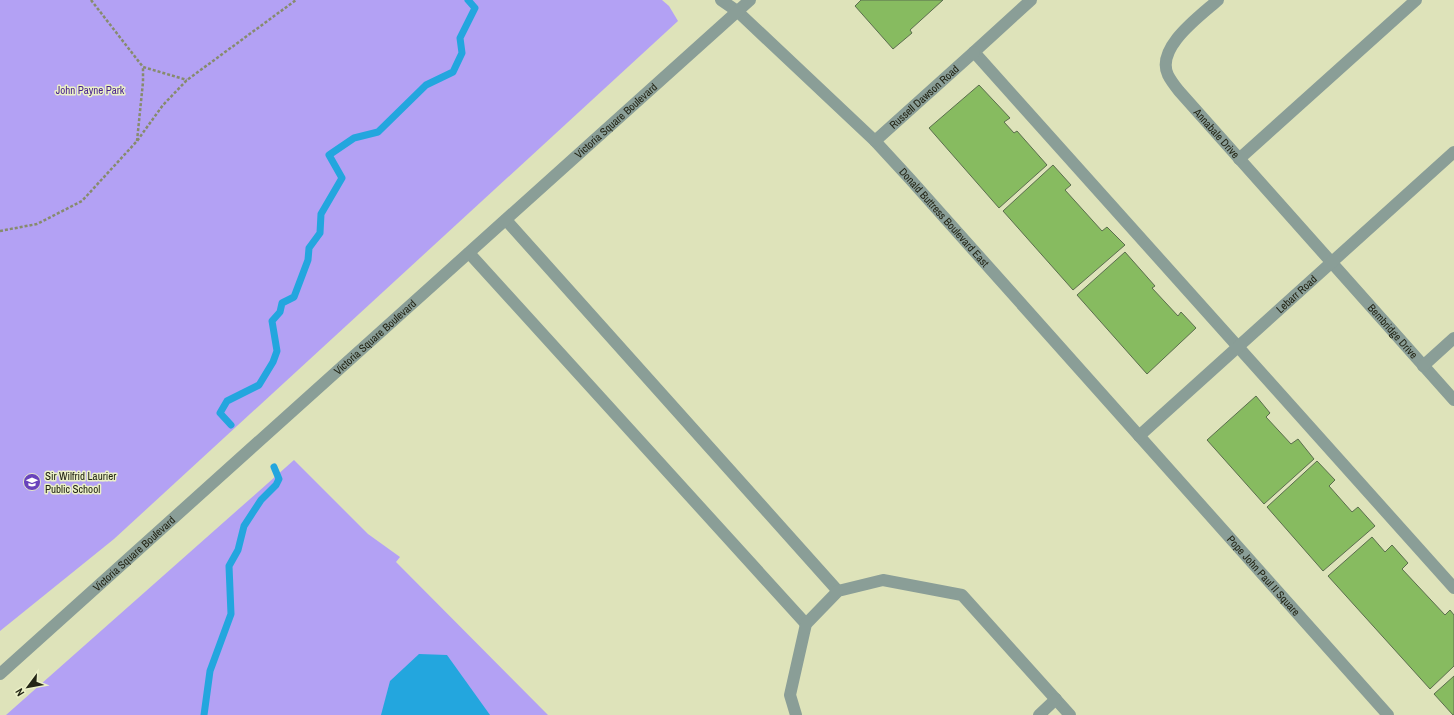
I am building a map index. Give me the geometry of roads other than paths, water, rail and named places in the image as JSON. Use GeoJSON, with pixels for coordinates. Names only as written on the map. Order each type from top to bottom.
{"type":"FeatureCollection","features":[{"type":"Feature","properties":{"kind":"street","name":"Donald Buttress Boulevard East"},"geometry":{"type":"LineString","coordinates":[[721,0],[737,11],[875,141],[1139,436]]}},
{"type":"Feature","properties":{"kind":"street","name":"Victoria Square Boulevard"},"geometry":{"type":"LineString","coordinates":[[0,674],[750,0]]}},
{"type":"Feature","properties":{"kind":"street","name":"Russell Dawson Road"},"geometry":{"type":"LineString","coordinates":[[875,141],[1031,0]]}},
{"type":"Feature","properties":{"kind":"street","name":"Annabale Drive"},"geometry":{"type":"LineString","coordinates":[[1218,0],[1174,41],[1166,57],[1168,74],[1179,91],[1332,262]]}},
{"type":"Feature","properties":{"kind":"street"},"geometry":{"type":"LineString","coordinates":[[1240,159],[1416,0]]}},
{"type":"Feature","properties":{"kind":"street"},"geometry":{"type":"LineString","coordinates":[[974,52],[1237,348],[1454,588]]}},
{"type":"Feature","properties":{"kind":"street","name":"Lebarr Road"},"geometry":{"type":"LineString","coordinates":[[1139,436],[1454,152]]}},
{"type":"Feature","properties":{"kind":"street"},"geometry":{"type":"LineString","coordinates":[[506,220],[838,591]]}},
{"type":"Feature","properties":{"kind":"street"},"geometry":{"type":"LineString","coordinates":[[469,252],[806,624]]}},
{"type":"Feature","properties":{"kind":"street","name":"Bembridge Drive"},"geometry":{"type":"LineString","coordinates":[[1332,262],[1454,400]]}},
{"type":"Feature","properties":{"kind":"street"},"geometry":{"type":"LineString","coordinates":[[1423,366],[1454,338]]}},
{"type":"Feature","properties":{"kind":"street","name":"Pope John Paul II Square"},"geometry":{"type":"LineString","coordinates":[[1139,436],[1388,715]]}},
{"type":"Feature","properties":{"kind":"street"},"geometry":{"type":"LineString","coordinates":[[796,715],[790,695],[806,624],[838,591],[883,580],[962,596],[1070,715]]}},
{"type":"Feature","properties":{"kind":"street"},"geometry":{"type":"LineString","coordinates":[[1039,715],[1056,699]]}},
{"type":"Feature","properties":{"kind":"water"},"geometry":{"type":"Polygon","coordinates":[[[419,654],[447,655],[490,715],[381,715],[390,681],[419,654]]]}},
{"type":"Feature","properties":{"kind":"waterway"},"geometry":{"type":"LineString","coordinates":[[231,425],[220,413],[227,401],[259,385],[273,362],[277,351],[272,321],[280,312],[282,303],[294,297],[308,260],[309,248],[320,233],[321,214],[342,178],[329,155],[354,138],[378,132],[426,85],[453,72],[462,53],[460,38],[475,8],[468,0]]}},
{"type":"Feature","properties":{"kind":"waterway"},"geometry":{"type":"LineString","coordinates":[[204,715],[210,671],[231,614],[229,566],[238,550],[244,526],[261,500],[276,485],[279,479],[274,467]]}},
{"type":"Feature","properties":{"kind":"place","name":"Sir Wilfrid Laurier Public School"},"geometry":{"type":"Point","coordinates":[32,482]}},
{"type":"Feature","properties":{"kind":"park label","name":"John Payne Park"},"geometry":{"type":"Point","coordinates":[90,90]}}]}
